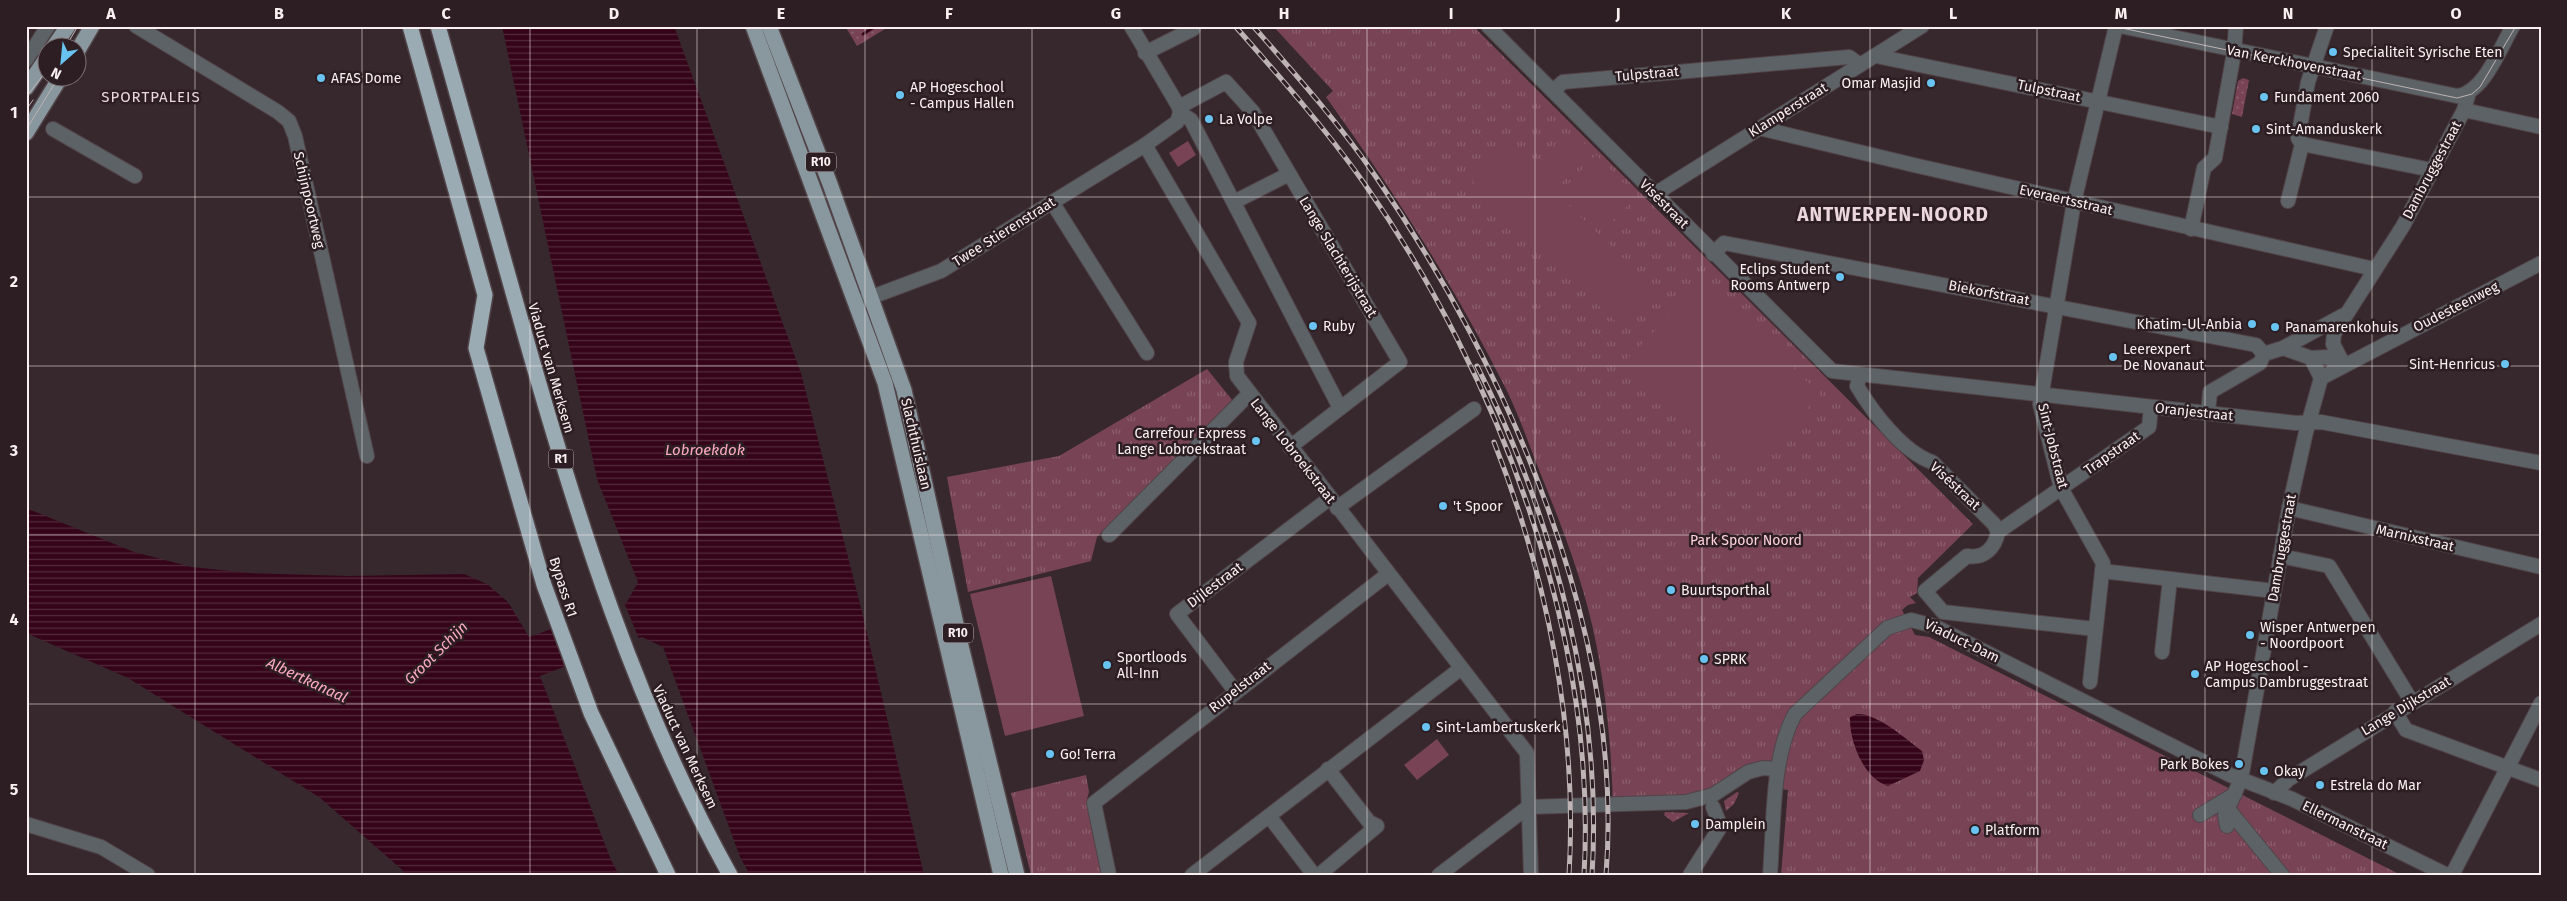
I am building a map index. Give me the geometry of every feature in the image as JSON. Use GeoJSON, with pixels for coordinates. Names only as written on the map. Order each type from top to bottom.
{"type":"FeatureCollection","features":[{"type":"Feature","properties":{"kind":"highway","name":"Bypass R1"},"geometry":{"type":"LineString","coordinates":[[410,26],[485,295],[476,348],[544,585],[591,713],[668,875]]}},
{"type":"Feature","properties":{"kind":"highway","name":"Viaduct van Merksem"},"geometry":{"type":"LineString","coordinates":[[438,26],[548,415],[601,587],[659,733],[730,875]]}},
{"type":"Feature","properties":{"kind":"main road"},"geometry":{"type":"LineString","coordinates":[[60,38],[68,26]]}},
{"type":"Feature","properties":{"kind":"main road"},"geometry":{"type":"LineString","coordinates":[[85,38],[92,26]]}},
{"type":"Feature","properties":{"kind":"main road","name":"Slachthuislaan"},"geometry":{"type":"LineString","coordinates":[[754,26],[885,383],[1001,875]]}},
{"type":"Feature","properties":{"kind":"main road","name":"Slachthuislaan"},"geometry":{"type":"LineString","coordinates":[[769,26],[872,297],[904,390],[960,642],[1017,875]]}},
{"type":"Feature","properties":{"kind":"main road"},"geometry":{"type":"LineString","coordinates":[[26,88],[38,71]]}},
{"type":"Feature","properties":{"kind":"main road"},"geometry":{"type":"LineString","coordinates":[[26,132],[54,88]]}},
{"type":"Feature","properties":{"kind":"street"},"geometry":{"type":"LineString","coordinates":[[26,60],[48,26]]}},
{"type":"Feature","properties":{"kind":"street","name":"Schijnpoortweg"},"geometry":{"type":"LineString","coordinates":[[136,26],[278,112],[289,122],[295,136],[367,456]]}},
{"type":"Feature","properties":{"kind":"street"},"geometry":{"type":"LineString","coordinates":[[1131,26],[1179,110],[1191,120],[1340,408]]}},
{"type":"Feature","properties":{"kind":"street","name":"Viséstraat"},"geometry":{"type":"LineString","coordinates":[[1488,26],[1713,254],[1832,371],[1845,373]]}},
{"type":"Feature","properties":{"kind":"street","name":"Klamperstraat"},"geometry":{"type":"LineString","coordinates":[[1655,194],[1922,26]]}},
{"type":"Feature","properties":{"kind":"street","name":"Sint-Jobstraat"},"geometry":{"type":"LineString","coordinates":[[2090,682],[2103,563],[2061,488],[2040,404],[2074,202],[2116,26]]}},
{"type":"Feature","properties":{"kind":"street","name":"Van Kerckhovenstraat"},"geometry":{"type":"LineString","coordinates":[[2120,26],[2457,96],[2469,92]]}},
{"type":"Feature","properties":{"kind":"street"},"geometry":{"type":"LineString","coordinates":[[2192,229],[2204,168],[2215,158],[2234,51],[2236,26]]}},
{"type":"Feature","properties":{"kind":"street"},"geometry":{"type":"LineString","coordinates":[[2327,26],[2315,67],[2308,82],[2298,138],[2302,144],[2432,170]]}},
{"type":"Feature","properties":{"kind":"street","name":"Dambruggestraat"},"geometry":{"type":"LineString","coordinates":[[2344,365],[2332,339],[2345,315],[2403,226],[2464,110],[2469,92],[2480,82],[2513,26]]}},
{"type":"Feature","properties":{"kind":"street"},"geometry":{"type":"LineString","coordinates":[[1145,53],[1193,29]]}},
{"type":"Feature","properties":{"kind":"street","name":"Tulpstraat"},"geometry":{"type":"LineString","coordinates":[[1553,91],[1563,82],[1849,56],[1860,65]]}},
{"type":"Feature","properties":{"kind":"street","name":"Tulpstraat"},"geometry":{"type":"LineString","coordinates":[[1876,56],[2221,127]]}},
{"type":"Feature","properties":{"kind":"street","name":"Lange Slachterijstraat"},"geometry":{"type":"LineString","coordinates":[[1179,110],[1226,82],[1253,112],[1400,362],[1290,447]]}},
{"type":"Feature","properties":{"kind":"street"},"geometry":{"type":"LineString","coordinates":[[1144,145],[1177,122],[1179,110]]}},
{"type":"Feature","properties":{"kind":"street"},"geometry":{"type":"LineString","coordinates":[[2464,110],[2541,127]]}},
{"type":"Feature","properties":{"kind":"street","name":"Everaertsstraat"},"geometry":{"type":"LineString","coordinates":[[1759,128],[2074,202],[2374,269]]}},
{"type":"Feature","properties":{"kind":"street"},"geometry":{"type":"LineString","coordinates":[[53,129],[136,176]]}},
{"type":"Feature","properties":{"kind":"street"},"geometry":{"type":"LineString","coordinates":[[2288,201],[2302,144]]}},
{"type":"Feature","properties":{"kind":"street","name":"Twee Stierenstraat"},"geometry":{"type":"LineString","coordinates":[[856,303],[941,271],[1144,145]]}},
{"type":"Feature","properties":{"kind":"street","name":"Lange Lobroekstraat"},"geometry":{"type":"LineString","coordinates":[[1144,145],[1249,324],[1236,362],[1237,376],[1460,669],[1527,753],[1531,875]]}},
{"type":"Feature","properties":{"kind":"street"},"geometry":{"type":"LineString","coordinates":[[1234,202],[1289,174]]}},
{"type":"Feature","properties":{"kind":"street"},"geometry":{"type":"LineString","coordinates":[[1052,202],[1147,353]]}},
{"type":"Feature","properties":{"kind":"street","name":"Biekorfstraat"},"geometry":{"type":"LineString","coordinates":[[1713,254],[1724,243],[2256,345],[2264,354]]}},
{"type":"Feature","properties":{"kind":"street","name":"Oudesteenweg"},"geometry":{"type":"LineString","coordinates":[[2344,365],[2541,263]]}},
{"type":"Feature","properties":{"kind":"street"},"geometry":{"type":"LineString","coordinates":[[2208,413],[2210,392],[2260,364],[2264,354],[2290,350],[2345,315]]}},
{"type":"Feature","properties":{"kind":"street"},"geometry":{"type":"LineString","coordinates":[[2290,350],[2311,358],[2328,357],[2336,363],[2344,365]]}},
{"type":"Feature","properties":{"kind":"street"},"geometry":{"type":"LineString","coordinates":[[2311,358],[2321,378],[2344,365]]}},
{"type":"Feature","properties":{"kind":"street","name":"Oranjestraat"},"geometry":{"type":"LineString","coordinates":[[1845,373],[2041,396],[2308,423],[2321,422],[2541,464]]}},
{"type":"Feature","properties":{"kind":"street","name":"Viséstraat"},"geometry":{"type":"LineString","coordinates":[[1860,375],[1858,386],[1872,412],[1919,458],[1932,462],[1994,524],[1998,532]]}},
{"type":"Feature","properties":{"kind":"street","name":"Dambruggestraat"},"geometry":{"type":"LineString","coordinates":[[2241,779],[2289,508],[2308,423],[2321,378]]}},
{"type":"Feature","properties":{"kind":"street"},"geometry":{"type":"LineString","coordinates":[[1109,535],[1249,394]]}},
{"type":"Feature","properties":{"kind":"street","name":"Trapstraat"},"geometry":{"type":"LineString","coordinates":[[2095,629],[1943,612],[1925,591],[1967,556],[1981,555],[1992,547],[1998,532],[2149,427],[2151,407]]}},
{"type":"Feature","properties":{"kind":"street"},"geometry":{"type":"LineString","coordinates":[[1333,503],[1474,409]]}},
{"type":"Feature","properties":{"kind":"street","name":"Dijlestraat"},"geometry":{"type":"LineString","coordinates":[[1235,691],[1177,614],[1333,503]]}},
{"type":"Feature","properties":{"kind":"street","name":"Marnixstraat"},"geometry":{"type":"LineString","coordinates":[[2289,508],[2541,567]]}},
{"type":"Feature","properties":{"kind":"street"},"geometry":{"type":"LineString","coordinates":[[2280,556],[2329,566],[2412,702]]}},
{"type":"Feature","properties":{"kind":"street"},"geometry":{"type":"LineString","coordinates":[[2102,571],[2274,591]]}},
{"type":"Feature","properties":{"kind":"street","name":"Rupelstraat"},"geometry":{"type":"LineString","coordinates":[[1108,875],[1094,803],[1235,691],[1388,574]]}},
{"type":"Feature","properties":{"kind":"street"},"geometry":{"type":"LineString","coordinates":[[2162,652],[2170,579]]}},
{"type":"Feature","properties":{"kind":"street","name":"Viaduct-Dam"},"geometry":{"type":"LineString","coordinates":[[1770,875],[1778,768],[1786,730],[1801,707],[1880,634],[1887,628],[1904,621],[1927,622],[2241,779]]}},
{"type":"Feature","properties":{"kind":"street","name":"Lange Dijkstraat"},"geometry":{"type":"LineString","coordinates":[[2274,793],[2289,779],[2395,712],[2541,624]]}},
{"type":"Feature","properties":{"kind":"street"},"geometry":{"type":"LineString","coordinates":[[1192,875],[1460,669]]}},
{"type":"Feature","properties":{"kind":"street"},"geometry":{"type":"LineString","coordinates":[[2452,875],[2541,703]]}},
{"type":"Feature","properties":{"kind":"street"},"geometry":{"type":"LineString","coordinates":[[2395,712],[2406,730],[2541,780]]}},
{"type":"Feature","properties":{"kind":"street"},"geometry":{"type":"LineString","coordinates":[[1439,875],[1528,807],[1686,802],[1713,795],[1748,772],[1763,768],[1778,768]]}},
{"type":"Feature","properties":{"kind":"street"},"geometry":{"type":"LineString","coordinates":[[1319,875],[1377,826],[1369,822],[1328,769]]}},
{"type":"Feature","properties":{"kind":"street"},"geometry":{"type":"LineString","coordinates":[[2227,826],[2225,815],[2241,779]]}},
{"type":"Feature","properties":{"kind":"street","name":"Ellermanstraat"},"geometry":{"type":"LineString","coordinates":[[2241,779],[2292,799],[2447,875]]}},
{"type":"Feature","properties":{"kind":"street"},"geometry":{"type":"LineString","coordinates":[[2200,815],[2235,794]]}},
{"type":"Feature","properties":{"kind":"street"},"geometry":{"type":"LineString","coordinates":[[1690,875],[1719,829],[1719,822],[1713,807]]}},
{"type":"Feature","properties":{"kind":"street"},"geometry":{"type":"LineString","coordinates":[[2228,809],[2282,875]]}},
{"type":"Feature","properties":{"kind":"street"},"geometry":{"type":"LineString","coordinates":[[1268,816],[1314,875]]}},
{"type":"Feature","properties":{"kind":"street"},"geometry":{"type":"LineString","coordinates":[[26,824],[101,847],[148,875]]}},
{"type":"Feature","properties":{"kind":"green space"},"geometry":{"type":"Polygon","coordinates":[[[845,26],[890,26],[857,46],[845,26]]]}},
{"type":"Feature","properties":{"kind":"green space","name":"Park Spoor Noord"},"geometry":{"type":"Polygon","coordinates":[[[1273,26],[1473,26],[1973,524],[1918,578],[1917,593],[1910,597],[1916,603],[1908,605],[1902,610],[1915,635],[1929,637],[2401,875],[1781,875],[1788,790],[1772,788],[1771,779],[1765,774],[1756,775],[1692,806],[1613,811],[1606,706],[1600,664],[1586,600],[1565,537],[1507,391],[1445,277],[1400,204],[1326,97],[1333,91],[1273,26]]]}},
{"type":"Feature","properties":{"kind":"green space"},"geometry":{"type":"Polygon","coordinates":[[[2243,78],[2249,80],[2242,117],[2232,114],[2238,81],[2243,78]]]}},
{"type":"Feature","properties":{"kind":"green space"},"geometry":{"type":"Polygon","coordinates":[[[1573,132],[1593,152],[1560,184],[1541,166],[1573,132]]]}},
{"type":"Feature","properties":{"kind":"green space"},"geometry":{"type":"Polygon","coordinates":[[[1188,141],[1196,155],[1178,167],[1169,153],[1188,141]]]}},
{"type":"Feature","properties":{"kind":"green space"},"geometry":{"type":"Polygon","coordinates":[[[1507,145],[1655,289],[1620,326],[1472,181],[1507,145]]]}},
{"type":"Feature","properties":{"kind":"green space"},"geometry":{"type":"Polygon","coordinates":[[[1596,155],[1615,174],[1583,207],[1564,188],[1596,155]]]}},
{"type":"Feature","properties":{"kind":"green space"},"geometry":{"type":"Polygon","coordinates":[[[1618,177],[1637,196],[1605,229],[1586,210],[1618,177]]]}},
{"type":"Feature","properties":{"kind":"green space"},"geometry":{"type":"Polygon","coordinates":[[[1704,281],[1821,395],[1742,473],[1626,360],[1704,281]]]}},
{"type":"Feature","properties":{"kind":"green space"},"geometry":{"type":"Polygon","coordinates":[[[1207,369],[1233,401],[1097,537],[1091,561],[968,592],[947,477],[1059,456],[1207,369]]]}},
{"type":"Feature","properties":{"kind":"green space"},"geometry":{"type":"Polygon","coordinates":[[[1051,576],[1084,716],[1005,736],[970,594],[1051,576]]]}},
{"type":"Feature","properties":{"kind":"green space"},"geometry":{"type":"Polygon","coordinates":[[[1437,739],[1449,755],[1417,780],[1404,765],[1437,739]]]}},
{"type":"Feature","properties":{"kind":"green space"},"geometry":{"type":"Polygon","coordinates":[[[1086,775],[1089,792],[1087,799],[1105,875],[1031,875],[1011,793],[1086,775]]]}},
{"type":"Feature","properties":{"kind":"green space"},"geometry":{"type":"Polygon","coordinates":[[[1737,792],[1739,793],[1734,804],[1726,811],[1724,801],[1737,792]]]}},
{"type":"Feature","properties":{"kind":"green space"},"geometry":{"type":"Polygon","coordinates":[[[1665,812],[1689,813],[1673,822],[1664,815],[1665,812]]]}},
{"type":"Feature","properties":{"kind":"water","name":"Lobroekdok"},"geometry":{"type":"Polygon","coordinates":[[[502,26],[674,26],[801,373],[861,608],[924,875],[750,875],[740,857],[663,647],[642,637],[540,676],[611,860],[619,875],[408,875],[319,797],[128,678],[26,633],[26,508],[134,552],[192,567],[249,573],[348,576],[464,574],[487,584],[508,602],[529,637],[627,602],[638,582],[597,479],[502,26]]]}},
{"type":"Feature","properties":{"kind":"water"},"geometry":{"type":"Polygon","coordinates":[[[1857,714],[1882,722],[1922,751],[1924,760],[1920,771],[1888,786],[1872,776],[1860,758],[1852,737],[1850,717],[1857,714]]]}},
{"type":"Feature","properties":{"kind":"pier"},"geometry":{"type":"Polygon","coordinates":[[[623,600],[640,641],[580,664],[563,622],[623,600]]]}},
{"type":"Feature","properties":{"kind":"waterway"},"geometry":{"type":"LineString","coordinates":[[863,34],[876,26]]}},
{"type":"Feature","properties":{"kind":"tram line"},"geometry":{"type":"LineString","coordinates":[[71,38],[78,26]]}},
{"type":"Feature","properties":{"kind":"tram line"},"geometry":{"type":"LineString","coordinates":[[2112,26],[2457,98],[2472,94],[2480,87],[2516,26]]}},
{"type":"Feature","properties":{"kind":"tram line"},"geometry":{"type":"LineString","coordinates":[[26,97],[38,82]]}},
{"type":"Feature","properties":{"kind":"tram line"},"geometry":{"type":"LineString","coordinates":[[26,130],[52,88]]}},
{"type":"Feature","properties":{"kind":"tram line"},"geometry":{"type":"LineString","coordinates":[[26,110],[33,100]]}},
{"type":"Feature","properties":{"kind":"railway"},"geometry":{"type":"LineString","coordinates":[[1235,26],[1318,123],[1364,183],[1413,258],[1457,339],[1497,424],[1530,512],[1556,602],[1575,694],[1584,785],[1584,875]]}},
{"type":"Feature","properties":{"kind":"railway"},"geometry":{"type":"LineString","coordinates":[[1253,26],[1332,118],[1376,177],[1425,252],[1471,334],[1512,419],[1548,509],[1577,600],[1597,693],[1607,785],[1606,875]]}},
{"type":"Feature","properties":{"kind":"railway"},"geometry":{"type":"LineString","coordinates":[[1477,366],[1504,424],[1529,485],[1568,613],[1581,679],[1590,745],[1593,811],[1592,875]]}},
{"type":"Feature","properties":{"kind":"railway"},"geometry":{"type":"LineString","coordinates":[[1494,442],[1513,493],[1529,546],[1555,654],[1569,765],[1571,820],[1569,875]]}},
{"type":"Feature","properties":{"kind":"place","name":"Specialiteit Syrische Eten"},"geometry":{"type":"Point","coordinates":[2333,52]}},
{"type":"Feature","properties":{"kind":"place","name":"AFAS Dome"},"geometry":{"type":"Point","coordinates":[321,78]}},
{"type":"Feature","properties":{"kind":"place","name":"Omar Masjid"},"geometry":{"type":"Point","coordinates":[1931,83]}},
{"type":"Feature","properties":{"kind":"place","name":"AP Hogeschool - Campus Hallen"},"geometry":{"type":"Point","coordinates":[900,95]}},
{"type":"Feature","properties":{"kind":"place","name":"Fundament 2060"},"geometry":{"type":"Point","coordinates":[2264,97]}},
{"type":"Feature","properties":{"kind":"place","name":"La Volpe"},"geometry":{"type":"Point","coordinates":[1209,119]}},
{"type":"Feature","properties":{"kind":"place","name":"Sint-Amanduskerk"},"geometry":{"type":"Point","coordinates":[2256,129]}},
{"type":"Feature","properties":{"kind":"place","name":"Eclips Student Rooms Antwerp"},"geometry":{"type":"Point","coordinates":[1840,277]}},
{"type":"Feature","properties":{"kind":"place","name":"Khatim-Ul-Anbia"},"geometry":{"type":"Point","coordinates":[2252,324]}},
{"type":"Feature","properties":{"kind":"place","name":"Ruby"},"geometry":{"type":"Point","coordinates":[1313,326]}},
{"type":"Feature","properties":{"kind":"place","name":"Panamarenkohuis"},"geometry":{"type":"Point","coordinates":[2275,327]}},
{"type":"Feature","properties":{"kind":"place","name":"Leerexpert De Novanaut"},"geometry":{"type":"Point","coordinates":[2113,357]}},
{"type":"Feature","properties":{"kind":"place","name":"Sint-Henricus"},"geometry":{"type":"Point","coordinates":[2505,364]}},
{"type":"Feature","properties":{"kind":"place","name":"Carrefour Express Lange Lobroekstraat"},"geometry":{"type":"Point","coordinates":[1256,441]}},
{"type":"Feature","properties":{"kind":"place","name":"'t Spoor"},"geometry":{"type":"Point","coordinates":[1443,506]}},
{"type":"Feature","properties":{"kind":"place","name":"Buurtsporthal"},"geometry":{"type":"Point","coordinates":[1671,590]}},
{"type":"Feature","properties":{"kind":"place","name":"Wisper Antwerpen - Noordpoort"},"geometry":{"type":"Point","coordinates":[2250,635]}},
{"type":"Feature","properties":{"kind":"place","name":"SPRK"},"geometry":{"type":"Point","coordinates":[1704,659]}},
{"type":"Feature","properties":{"kind":"place","name":"Sportloods All-Inn"},"geometry":{"type":"Point","coordinates":[1107,665]}},
{"type":"Feature","properties":{"kind":"place","name":"AP Hogeschool - Campus Dambruggestraat"},"geometry":{"type":"Point","coordinates":[2195,674]}},
{"type":"Feature","properties":{"kind":"place","name":"Sint-Lambertuskerk"},"geometry":{"type":"Point","coordinates":[1426,727]}},
{"type":"Feature","properties":{"kind":"place","name":"Go! Terra"},"geometry":{"type":"Point","coordinates":[1050,754]}},
{"type":"Feature","properties":{"kind":"place","name":"Park Bokes"},"geometry":{"type":"Point","coordinates":[2239,764]}},
{"type":"Feature","properties":{"kind":"place","name":"Okay"},"geometry":{"type":"Point","coordinates":[2264,771]}},
{"type":"Feature","properties":{"kind":"place","name":"Estrela do Mar"},"geometry":{"type":"Point","coordinates":[2320,785]}},
{"type":"Feature","properties":{"kind":"place","name":"Damplein"},"geometry":{"type":"Point","coordinates":[1695,824]}},
{"type":"Feature","properties":{"kind":"place","name":"Platform"},"geometry":{"type":"Point","coordinates":[1975,830]}},
{"type":"Feature","properties":{"kind":"district","name":"SPORTPALEIS"},"geometry":{"type":"Point","coordinates":[151,97]}},
{"type":"Feature","properties":{"kind":"district","name":"ANTWERPEN-NOORD"},"geometry":{"type":"Point","coordinates":[1893,214]}},
{"type":"Feature","properties":{"kind":"water label","name":"Groot Schijn"},"geometry":{"type":"Point","coordinates":[436,653]}},
{"type":"Feature","properties":{"kind":"water label","name":"Albertkanaal"},"geometry":{"type":"Point","coordinates":[307,680]}}]}
